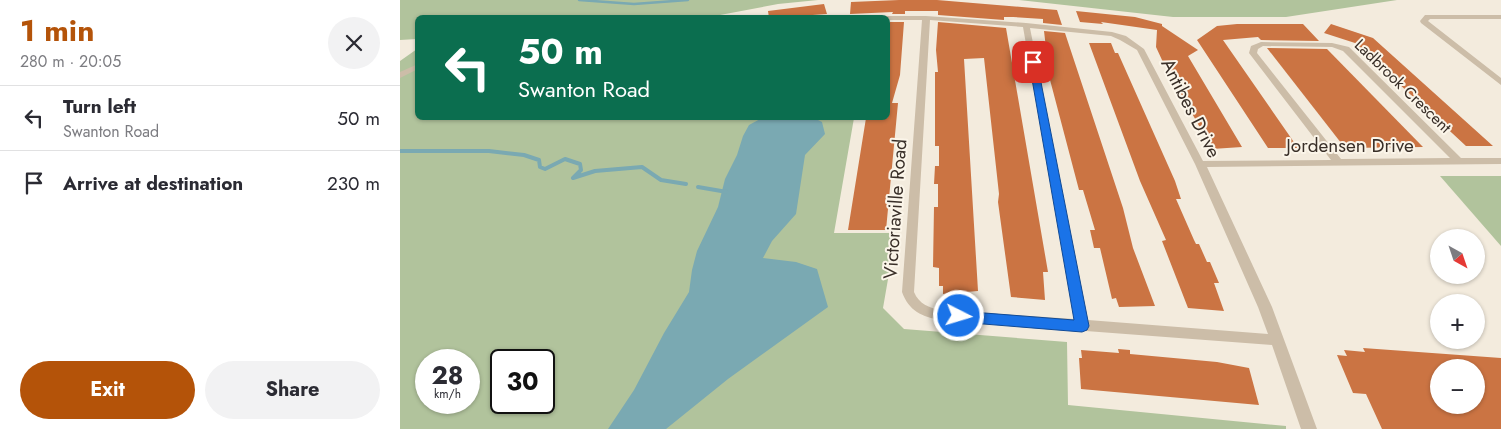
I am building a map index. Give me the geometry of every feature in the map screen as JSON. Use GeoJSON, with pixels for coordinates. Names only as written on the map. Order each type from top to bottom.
{"type":"FeatureCollection","features":[{"type":"Feature","properties":{"kind":"street"},"geometry":{"type":"LineString","coordinates":[[1501,17],[1428,17],[1424,21],[1501,82]]}},
{"type":"Feature","properties":{"kind":"street","name":"Antibes Drive"},"geometry":{"type":"LineString","coordinates":[[890,18],[926,18],[1026,25],[1112,34],[1133,43],[1140,49],[1200,164],[1265,308],[1309,429]]}},
{"type":"Feature","properties":{"kind":"street","name":"Victoriaville Road"},"geometry":{"type":"LineString","coordinates":[[926,18],[908,292],[910,300],[916,306],[932,314],[1277,340]]}},
{"type":"Feature","properties":{"kind":"street"},"geometry":{"type":"LineString","coordinates":[[1026,25],[1082,326]]}},
{"type":"Feature","properties":{"kind":"street","name":"Ladbrook Crescent"},"geometry":{"type":"LineString","coordinates":[[1338,162],[1253,53],[1254,48],[1261,44],[1332,45],[1346,49],[1459,162]]}},
{"type":"Feature","properties":{"kind":"street"},"geometry":{"type":"LineString","coordinates":[[400,75],[415,68]]}},
{"type":"Feature","properties":{"kind":"street","name":"Jordensen Drive"},"geometry":{"type":"LineString","coordinates":[[1200,164],[1501,161]]}},
{"type":"Feature","properties":{"kind":"green space"},"geometry":{"type":"Polygon","coordinates":[[[400,0],[818,0],[778,4],[720,15],[415,15],[415,39],[400,40],[400,0]]]}},
{"type":"Feature","properties":{"kind":"green space"},"geometry":{"type":"Polygon","coordinates":[[[1019,0],[1397,0],[1286,17],[1173,17],[1019,0]]]}},
{"type":"Feature","properties":{"kind":"green space"},"geometry":{"type":"Polygon","coordinates":[[[415,50],[415,120],[854,120],[834,233],[896,233],[883,308],[904,329],[1067,342],[1068,405],[1286,426],[1286,429],[400,429],[400,61],[415,50]]]}},
{"type":"Feature","properties":{"kind":"green space"},"geometry":{"type":"Polygon","coordinates":[[[1440,176],[1501,176],[1501,246],[1440,176]]]}},
{"type":"Feature","properties":{"kind":"water"},"geometry":{"type":"Polygon","coordinates":[[[758,120],[818,120],[822,122],[825,134],[805,155],[796,214],[772,241],[763,258],[796,262],[817,269],[828,307],[728,379],[666,429],[608,429],[634,390],[664,333],[689,292],[697,251],[718,207],[725,179],[749,125],[758,120]]]}},
{"type":"Feature","properties":{"kind":"building"},"geometry":{"type":"Polygon","coordinates":[[[937,0],[1057,10],[1062,25],[1043,23],[1043,19],[1004,17],[1004,20],[938,15],[938,11],[905,11],[905,14],[892,14],[893,12],[850,14],[851,2],[937,0]]]}},
{"type":"Feature","properties":{"kind":"building"},"geometry":{"type":"Polygon","coordinates":[[[824,4],[827,14],[769,15],[768,11],[824,4]]]}},
{"type":"Feature","properties":{"kind":"building"},"geometry":{"type":"Polygon","coordinates":[[[1076,11],[1135,17],[1162,24],[1162,26],[1198,50],[1188,56],[1242,147],[1212,149],[1162,60],[1156,47],[1157,30],[1101,22],[1103,24],[1080,22],[1076,11]]]}},
{"type":"Feature","properties":{"kind":"building"},"geometry":{"type":"Polygon","coordinates":[[[890,22],[904,22],[900,75],[892,103],[898,103],[886,230],[848,230],[866,120],[890,120],[890,22]]]}},
{"type":"Feature","properties":{"kind":"building"},"geometry":{"type":"Polygon","coordinates":[[[938,22],[1006,28],[1048,272],[1043,272],[1045,300],[1011,297],[998,202],[999,194],[984,58],[964,59],[978,291],[943,294],[943,286],[939,286],[939,268],[933,267],[934,207],[938,207],[938,184],[934,184],[935,166],[939,166],[939,146],[935,146],[935,72],[938,72],[936,50],[938,22]]]}},
{"type":"Feature","properties":{"kind":"building"},"geometry":{"type":"Polygon","coordinates":[[[1237,24],[1303,24],[1319,41],[1261,40],[1258,37],[1223,40],[1298,148],[1268,148],[1197,40],[1217,26],[1237,24]]]}},
{"type":"Feature","properties":{"kind":"building"},"geometry":{"type":"Polygon","coordinates":[[[1331,24],[1373,38],[1493,146],[1466,146],[1355,43],[1324,33],[1331,24]]]}},
{"type":"Feature","properties":{"kind":"building"},"geometry":{"type":"Polygon","coordinates":[[[1044,31],[1065,33],[1123,208],[1133,248],[1155,306],[1119,307],[1116,298],[1112,299],[1100,248],[1094,248],[1090,230],[1095,230],[1083,190],[1079,190],[1044,57],[1043,48],[1046,48],[1044,31]]]}},
{"type":"Feature","properties":{"kind":"building"},"geometry":{"type":"Polygon","coordinates":[[[1089,43],[1111,43],[1115,53],[1118,53],[1175,181],[1181,199],[1176,199],[1194,240],[1196,244],[1199,244],[1207,262],[1210,262],[1219,283],[1214,283],[1224,311],[1188,308],[1162,241],[1166,240],[1140,181],[1089,43]]]}},
{"type":"Feature","properties":{"kind":"building"},"geometry":{"type":"Polygon","coordinates":[[[1267,48],[1327,49],[1423,147],[1345,148],[1267,48]]]}},
{"type":"Feature","properties":{"kind":"building"},"geometry":{"type":"Polygon","coordinates":[[[1363,348],[1501,358],[1501,429],[1382,429],[1366,394],[1353,393],[1337,355],[1347,356],[1344,350],[1365,352],[1363,348]]]}},
{"type":"Feature","properties":{"kind":"building"},"geometry":{"type":"Polygon","coordinates":[[[1118,349],[1130,350],[1130,354],[1217,362],[1249,368],[1259,405],[1081,389],[1079,358],[1082,358],[1081,350],[1119,353],[1118,349]]]}},
{"type":"Feature","properties":{"kind":"waterway"},"geometry":{"type":"LineString","coordinates":[[579,0],[634,4],[688,0]]}},
{"type":"Feature","properties":{"kind":"waterway"},"geometry":{"type":"LineString","coordinates":[[400,151],[489,151],[524,155],[539,160],[540,167],[545,169],[565,159],[580,164],[581,170],[573,178],[595,171],[642,167],[661,180],[686,184]]}},
{"type":"Feature","properties":{"kind":"waterway"},"geometry":{"type":"LineString","coordinates":[[698,187],[727,192]]}},
{"type":"Feature","properties":{"kind":"route"},"geometry":{"type":"LineString","coordinates":[[959,316],[1082,326],[1033,62]]}}]}
